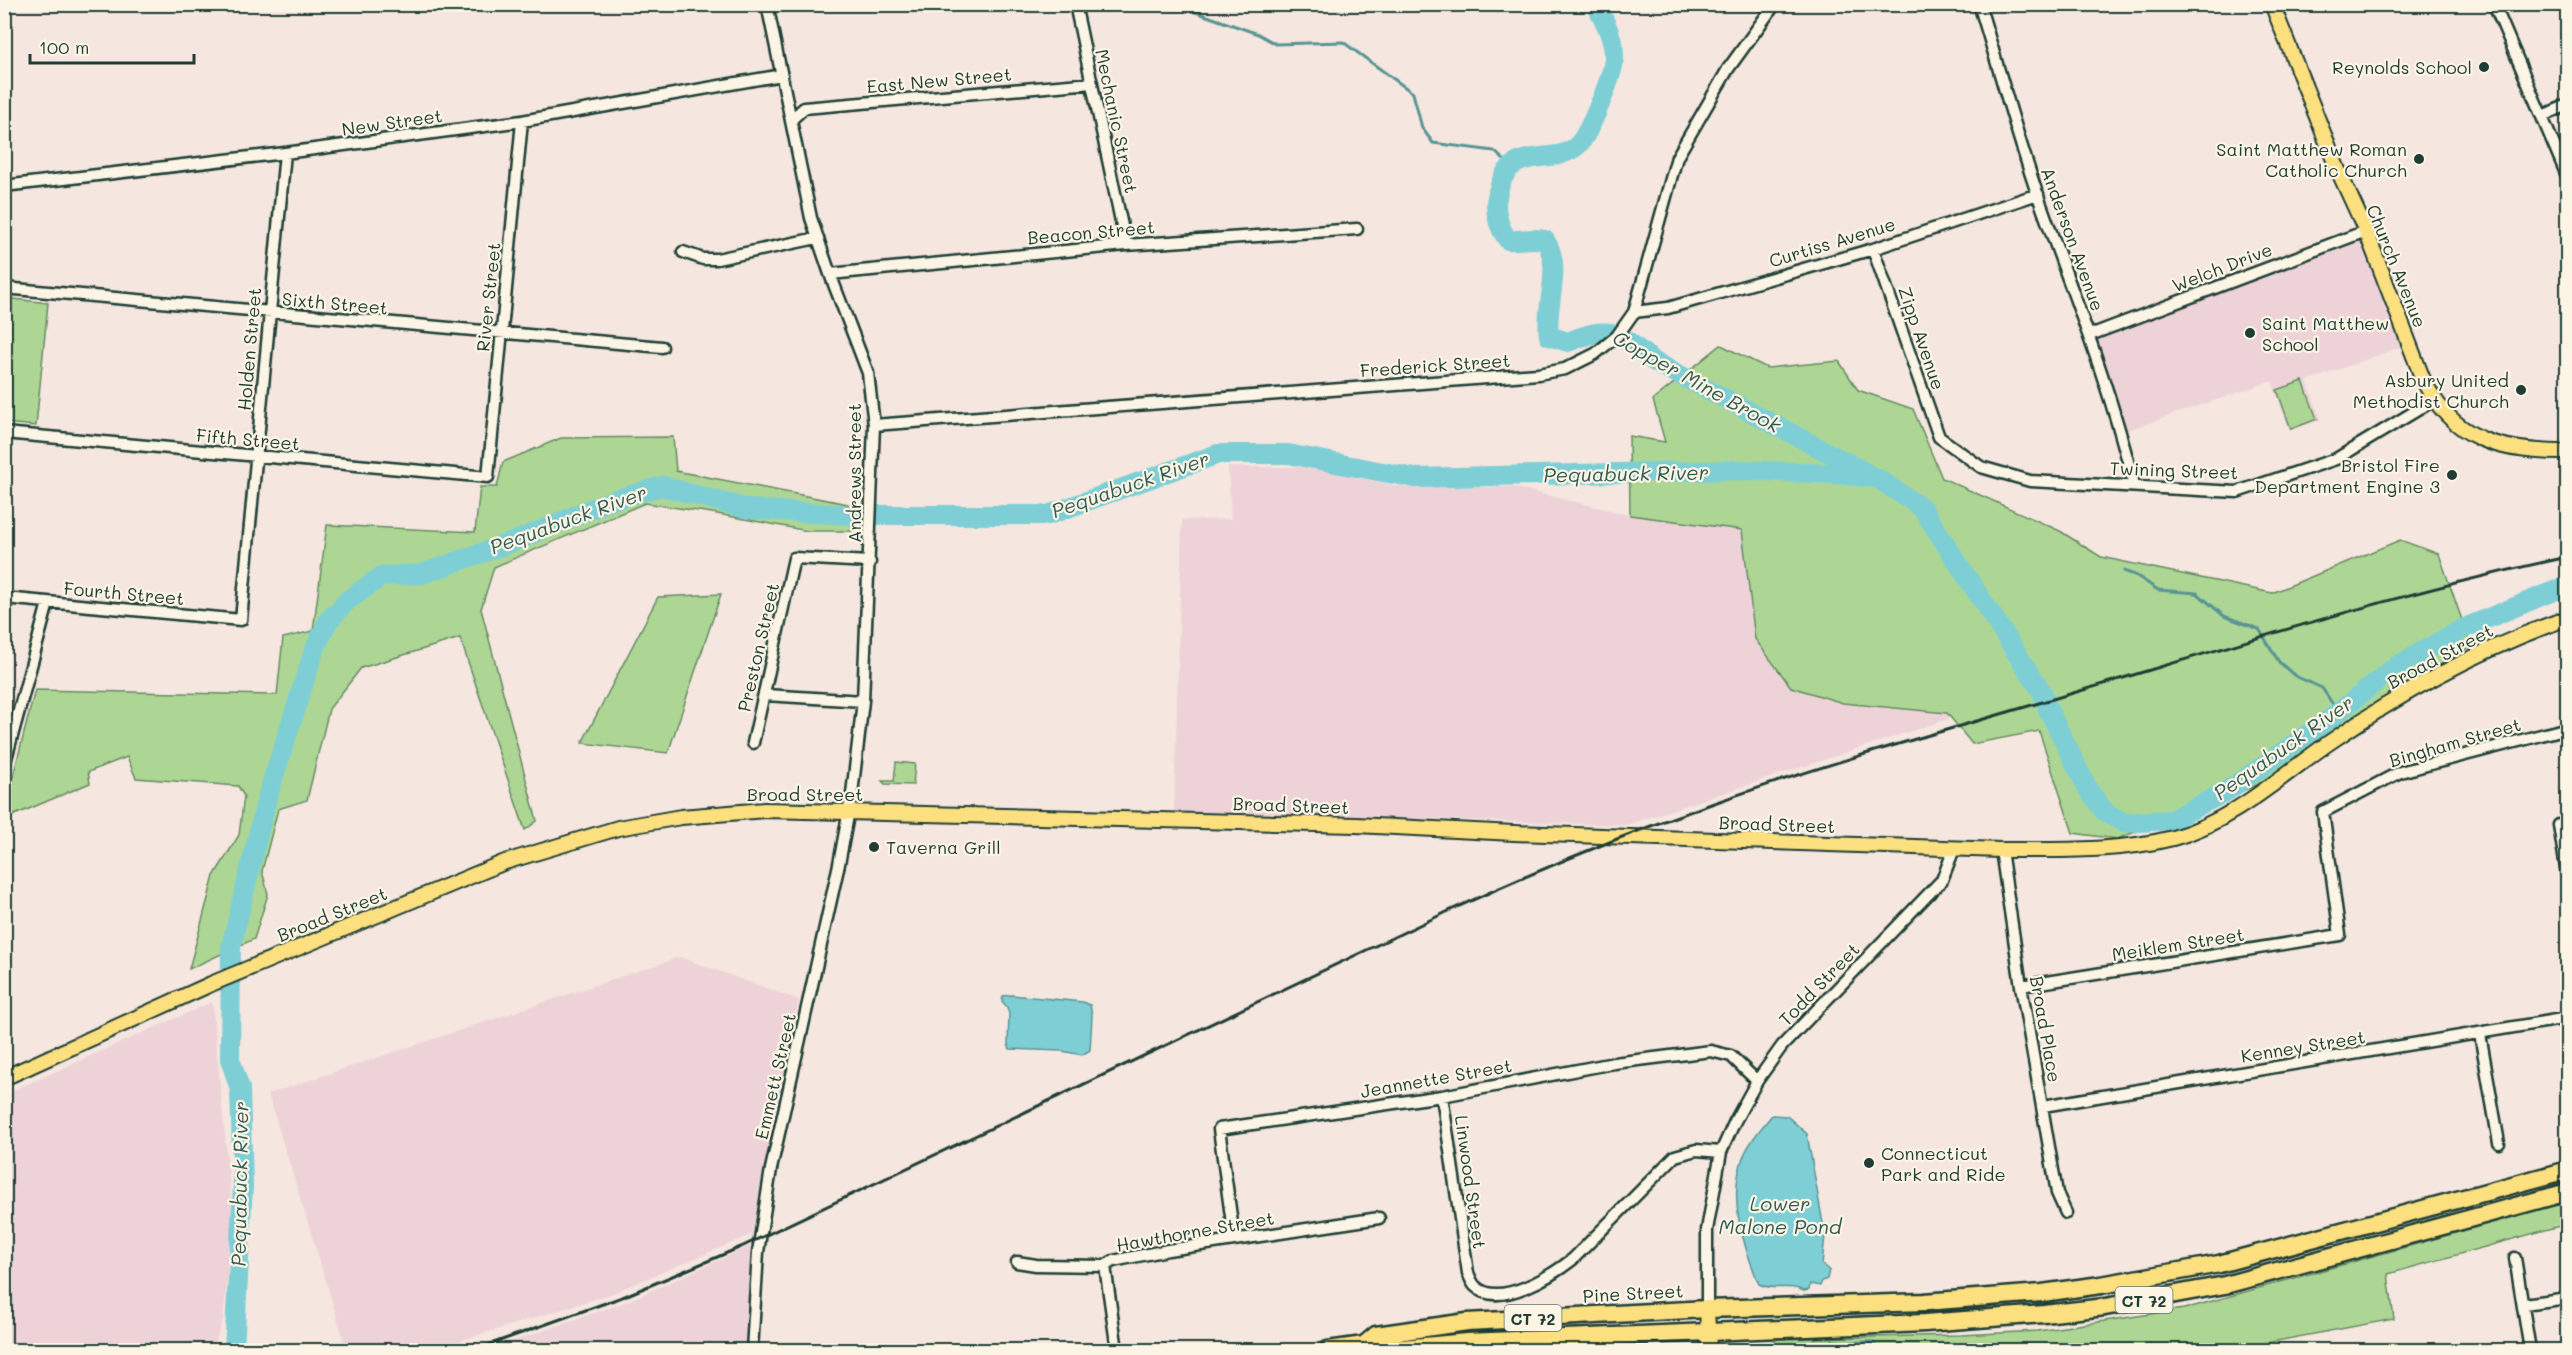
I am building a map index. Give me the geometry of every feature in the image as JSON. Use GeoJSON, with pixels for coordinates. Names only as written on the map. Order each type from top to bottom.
{"type":"FeatureCollection","features":[{"type":"Feature","properties":{"kind":"highway","name":"CT 72"},"geometry":{"type":"LineString","coordinates":[[1707,1310],[1983,1298],[2042,1293],[2161,1276],[2295,1245],[2568,1170]]}},
{"type":"Feature","properties":{"kind":"highway","name":"CT 72"},"geometry":{"type":"LineString","coordinates":[[1708,1332],[1982,1320],[2054,1313],[2164,1297],[2303,1265],[2568,1192]]}},
{"type":"Feature","properties":{"kind":"highway","name":"Pine Street"},"geometry":{"type":"LineString","coordinates":[[1374,1349],[1376,1335],[1455,1323],[1707,1310]]}},
{"type":"Feature","properties":{"kind":"highway","name":"Pine Street"},"geometry":{"type":"LineString","coordinates":[[1328,1350],[1708,1332]]}},
{"type":"Feature","properties":{"kind":"main road","name":"Church Avenue"},"geometry":{"type":"LineString","coordinates":[[2272,4],[2338,170],[2366,231],[2422,377],[2434,400],[2447,415],[2471,435],[2498,446],[2527,452],[2568,452]]}},
{"type":"Feature","properties":{"kind":"main road","name":"Broad Street"},"geometry":{"type":"LineString","coordinates":[[4,1077],[211,984],[506,862],[618,828],[690,816],[765,810],[1356,825],[1525,834],[2001,850],[2113,847],[2173,838],[2214,822],[2246,803],[2328,744],[2413,688],[2527,632],[2568,618]]}},
{"type":"Feature","properties":{"kind":"main road","name":"Pine Street"},"geometry":{"type":"LineString","coordinates":[[1707,1310],[1709,1350]]}},
{"type":"Feature","properties":{"kind":"street","name":"Andrews Street"},"geometry":{"type":"LineString","coordinates":[[767,4],[817,238],[868,373],[874,425],[863,700],[848,812]]}},
{"type":"Feature","properties":{"kind":"street","name":"Mechanic Street"},"geometry":{"type":"LineString","coordinates":[[1075,4],[1126,245]]}},
{"type":"Feature","properties":{"kind":"street","name":"Frederick Street"},"geometry":{"type":"LineString","coordinates":[[874,425],[1538,374],[1565,369],[1584,361],[1609,344],[1634,312],[1677,157],[1728,69],[1775,4]]}},
{"type":"Feature","properties":{"kind":"street","name":"Anderson Avenue"},"geometry":{"type":"LineString","coordinates":[[1979,4],[2037,194],[2090,334],[2122,432],[2134,485]]}},
{"type":"Feature","properties":{"kind":"street"},"geometry":{"type":"LineString","coordinates":[[2494,4],[2568,178]]}},
{"type":"Feature","properties":{"kind":"street","name":"New Street"},"geometry":{"type":"LineString","coordinates":[[4,186],[285,153],[522,121],[782,75]]}},
{"type":"Feature","properties":{"kind":"street","name":"East New Street"},"geometry":{"type":"LineString","coordinates":[[792,119],[804,108],[1092,84]]}},
{"type":"Feature","properties":{"kind":"street"},"geometry":{"type":"LineString","coordinates":[[2542,116],[2568,105]]}},
{"type":"Feature","properties":{"kind":"street","name":"River Street"},"geometry":{"type":"LineString","coordinates":[[488,477],[522,121]]}},
{"type":"Feature","properties":{"kind":"street","name":"Holden Street"},"geometry":{"type":"LineString","coordinates":[[241,620],[268,314],[285,153]]}},
{"type":"Feature","properties":{"kind":"street","name":"Curtiss Avenue"},"geometry":{"type":"LineString","coordinates":[[1634,312],[1668,308],[1873,249],[2037,194]]}},
{"type":"Feature","properties":{"kind":"street","name":"Beacon Street"},"geometry":{"type":"LineString","coordinates":[[830,274],[1126,245],[1357,229]]}},
{"type":"Feature","properties":{"kind":"street","name":"Welch Drive"},"geometry":{"type":"LineString","coordinates":[[2090,334],[2366,231]]}},
{"type":"Feature","properties":{"kind":"street"},"geometry":{"type":"LineString","coordinates":[[683,252],[703,259],[717,260],[817,238]]}},
{"type":"Feature","properties":{"kind":"street","name":"Zipp Avenue"},"geometry":{"type":"LineString","coordinates":[[1873,249],[1939,437]]}},
{"type":"Feature","properties":{"kind":"street","name":"Sixth Street"},"geometry":{"type":"LineString","coordinates":[[4,288],[268,314],[662,347]]}},
{"type":"Feature","properties":{"kind":"street","name":"Twining Street"},"geometry":{"type":"LineString","coordinates":[[1939,437],[1981,467],[2030,481],[2134,485],[2224,492],[2249,489],[2347,454],[2434,400]]}},
{"type":"Feature","properties":{"kind":"street","name":"Fifth Street"},"geometry":{"type":"LineString","coordinates":[[4,433],[488,477]]}},
{"type":"Feature","properties":{"kind":"street","name":"Preston Street"},"geometry":{"type":"LineString","coordinates":[[753,743],[794,558],[870,562]]}},
{"type":"Feature","properties":{"kind":"street","name":"Fourth Street"},"geometry":{"type":"LineString","coordinates":[[4,598],[241,620]]}},
{"type":"Feature","properties":{"kind":"street"},"geometry":{"type":"LineString","coordinates":[[4,766],[48,603]]}},
{"type":"Feature","properties":{"kind":"street"},"geometry":{"type":"LineString","coordinates":[[765,696],[863,700]]}},
{"type":"Feature","properties":{"kind":"street","name":"Bingham Street"},"geometry":{"type":"LineString","coordinates":[[2340,935],[2323,812],[2400,772],[2568,728]]}},
{"type":"Feature","properties":{"kind":"street","name":"Emmett Street"},"geometry":{"type":"LineString","coordinates":[[752,1350],[758,1252],[771,1169],[839,864],[848,812]]}},
{"type":"Feature","properties":{"kind":"street"},"geometry":{"type":"LineString","coordinates":[[2559,825],[2568,880]]}},
{"type":"Feature","properties":{"kind":"street","name":"Todd Street"},"geometry":{"type":"LineString","coordinates":[[1707,1310],[1707,1230],[1721,1152],[1756,1081],[1790,1038],[1942,880],[1954,849]]}},
{"type":"Feature","properties":{"kind":"street","name":"Broad Place"},"geometry":{"type":"LineString","coordinates":[[2001,850],[2021,986],[2057,1193],[2066,1213]]}},
{"type":"Feature","properties":{"kind":"street","name":"Meiklem Street"},"geometry":{"type":"LineString","coordinates":[[2021,986],[2340,935]]}},
{"type":"Feature","properties":{"kind":"street","name":"Kenney Street"},"geometry":{"type":"LineString","coordinates":[[2043,1106],[2568,1018]]}},
{"type":"Feature","properties":{"kind":"street"},"geometry":{"type":"LineString","coordinates":[[2480,1034],[2499,1143]]}},
{"type":"Feature","properties":{"kind":"street","name":"Jeannette Street"},"geometry":{"type":"LineString","coordinates":[[1234,1238],[1220,1129],[1442,1096],[1614,1063],[1711,1051],[1731,1056],[1756,1081]]}},
{"type":"Feature","properties":{"kind":"street","name":"Linwood Street"},"geometry":{"type":"LineString","coordinates":[[1442,1096],[1468,1274],[1476,1287],[1489,1292],[1511,1291],[1544,1280],[1573,1259],[1675,1156],[1696,1150],[1721,1152]]}},
{"type":"Feature","properties":{"kind":"street","name":"Hawthorne Street"},"geometry":{"type":"LineString","coordinates":[[1017,1262],[1036,1265],[1105,1266],[1113,1261],[1234,1238],[1379,1218]]}},
{"type":"Feature","properties":{"kind":"street"},"geometry":{"type":"LineString","coordinates":[[2515,1258],[2530,1350]]}},
{"type":"Feature","properties":{"kind":"street"},"geometry":{"type":"LineString","coordinates":[[1105,1266],[1118,1350]]}},
{"type":"Feature","properties":{"kind":"street"},"geometry":{"type":"LineString","coordinates":[[2524,1304],[2568,1298]]}},
{"type":"Feature","properties":{"kind":"shaded area","name":"Saint Matthew School"},"geometry":{"type":"Polygon","coordinates":[[[2366,231],[2409,344],[2307,381],[2321,420],[2290,431],[2272,381],[2122,432],[2090,335],[2366,231]]]}},
{"type":"Feature","properties":{"kind":"shaded area"},"geometry":{"type":"Polygon","coordinates":[[[1228,467],[1311,467],[1402,487],[1513,487],[1630,515],[1742,530],[1755,639],[1947,713],[1951,718],[1626,825],[1174,812],[1182,520],[1231,519],[1228,467]]]}},
{"type":"Feature","properties":{"kind":"shaded area"},"geometry":{"type":"Polygon","coordinates":[[[680,957],[799,1000],[753,1234],[608,1295],[431,1350],[347,1350],[268,1094],[680,957]]]}},
{"type":"Feature","properties":{"kind":"shaded area"},"geometry":{"type":"Polygon","coordinates":[[[212,1002],[233,1218],[223,1320],[212,1350],[5,1350],[5,1094],[212,1002]]]}},
{"type":"Feature","properties":{"kind":"shaded area"},"geometry":{"type":"Polygon","coordinates":[[[750,1246],[746,1350],[488,1350],[628,1301],[750,1246]]]}},
{"type":"Feature","properties":{"kind":"green space"},"geometry":{"type":"Polygon","coordinates":[[[5,298],[48,303],[36,426],[5,423],[5,298]]]}},
{"type":"Feature","properties":{"kind":"green space"},"geometry":{"type":"Polygon","coordinates":[[[1721,345],[1767,368],[1839,361],[1858,390],[1913,409],[1942,478],[2060,531],[2101,557],[2272,593],[2400,540],[2439,554],[2471,646],[2258,785],[2117,839],[2073,833],[2039,731],[1972,744],[1947,713],[1843,703],[1791,687],[1755,639],[1742,530],[1630,515],[1629,436],[1665,442],[1653,400],[1721,345]]]}},
{"type":"Feature","properties":{"kind":"green space"},"geometry":{"type":"Polygon","coordinates":[[[2303,381],[2317,419],[2291,429],[2277,390],[2303,381]]]}},
{"type":"Feature","properties":{"kind":"green space"},"geometry":{"type":"Polygon","coordinates":[[[673,437],[676,471],[848,504],[853,531],[808,531],[645,503],[494,567],[481,609],[537,821],[525,830],[460,638],[361,668],[329,709],[307,800],[278,809],[262,871],[268,894],[254,939],[189,969],[214,876],[239,835],[244,796],[238,786],[136,778],[127,757],[88,772],[90,783],[5,819],[5,808],[35,690],[277,695],[283,638],[313,631],[327,525],[475,532],[480,487],[497,487],[503,462],[561,438],[673,437]]]}},
{"type":"Feature","properties":{"kind":"green space"},"geometry":{"type":"Polygon","coordinates":[[[721,594],[668,753],[582,743],[658,597],[721,594]]]}},
{"type":"Feature","properties":{"kind":"green space"},"geometry":{"type":"Polygon","coordinates":[[[896,762],[915,764],[913,785],[885,784],[882,781],[894,781],[896,762]]]}},
{"type":"Feature","properties":{"kind":"green space"},"geometry":{"type":"Polygon","coordinates":[[[2567,1202],[2567,1224],[2388,1274],[2394,1319],[2228,1350],[1767,1350],[1770,1343],[1778,1339],[2038,1331],[2184,1309],[2567,1202]]]}},
{"type":"Feature","properties":{"kind":"water"},"geometry":{"type":"Polygon","coordinates":[[[1003,996],[1083,1002],[1090,1005],[1092,1015],[1090,1050],[1082,1055],[1062,1051],[1010,1049],[1008,1044],[1009,1014],[1002,1001],[1003,996]]]}},
{"type":"Feature","properties":{"kind":"water","name":"Lower Malone Pond"},"geometry":{"type":"Polygon","coordinates":[[[1772,1115],[1787,1116],[1807,1134],[1825,1235],[1822,1265],[1829,1270],[1827,1279],[1822,1281],[1820,1286],[1810,1284],[1809,1290],[1804,1291],[1759,1284],[1747,1253],[1739,1219],[1737,1185],[1739,1169],[1751,1142],[1772,1115]]]}},
{"type":"Feature","properties":{"kind":"water"},"geometry":{"type":"Polygon","coordinates":[[[1832,1340],[1872,1341],[1876,1345],[1875,1350],[1789,1350],[1790,1347],[1825,1346],[1832,1340]]]}},
{"type":"Feature","properties":{"kind":"waterway"},"geometry":{"type":"LineString","coordinates":[[1173,4],[1258,34],[1276,44],[1343,42],[1413,93],[1422,128],[1433,143],[1494,151],[1513,168]]}},
{"type":"Feature","properties":{"kind":"waterway","name":"Copper Mine Brook"},"geometry":{"type":"LineString","coordinates":[[1596,4],[1610,36],[1614,56],[1606,88],[1583,139],[1567,152],[1520,161],[1510,168],[1502,179],[1497,197],[1498,220],[1508,240],[1545,240],[1550,251],[1553,275],[1549,336],[1568,342],[1583,336],[1605,332],[1622,337],[1653,361],[1867,473]]}},
{"type":"Feature","properties":{"kind":"waterway","name":"Pequabuck River"},"geometry":{"type":"LineString","coordinates":[[234,1350],[243,1186],[240,1089],[230,1059],[231,947],[267,798],[314,651],[328,621],[348,600],[382,576],[422,574],[518,540],[610,501],[662,486],[748,509],[850,515],[1048,515],[1218,454],[1288,454],[1415,478],[1740,470],[1877,478],[1922,508],[2042,692],[2048,709],[2089,791],[2104,811],[2124,823],[2171,820],[2227,791],[2331,718],[2395,667],[2462,629],[2568,585]]}},
{"type":"Feature","properties":{"kind":"waterway"},"geometry":{"type":"LineString","coordinates":[[2124,571],[2137,576],[2158,590],[2197,593],[2224,616],[2259,629],[2279,662],[2295,676],[2322,688],[2338,712]]}},
{"type":"Feature","properties":{"kind":"railway"},"geometry":{"type":"LineString","coordinates":[[474,1350],[625,1296],[741,1247],[1453,909],[1549,866],[1648,827],[1850,759],[2261,637],[2444,586],[2568,557]]}},
{"type":"Feature","properties":{"kind":"place","name":"Reynolds School"},"geometry":{"type":"Point","coordinates":[2484,67]}},
{"type":"Feature","properties":{"kind":"place","name":"Saint Matthew Roman Catholic Church"},"geometry":{"type":"Point","coordinates":[2419,159]}},
{"type":"Feature","properties":{"kind":"place","name":"Saint Matthew School"},"geometry":{"type":"Point","coordinates":[2250,333]}},
{"type":"Feature","properties":{"kind":"place","name":"Asbury United Methodist Church"},"geometry":{"type":"Point","coordinates":[2521,390]}},
{"type":"Feature","properties":{"kind":"place","name":"Bristol Fire Department Engine 3"},"geometry":{"type":"Point","coordinates":[2452,475]}},
{"type":"Feature","properties":{"kind":"place","name":"Taverna Grill"},"geometry":{"type":"Point","coordinates":[874,847]}},
{"type":"Feature","properties":{"kind":"place","name":"Connecticut Park and Ride"},"geometry":{"type":"Point","coordinates":[1869,1163]}}]}
